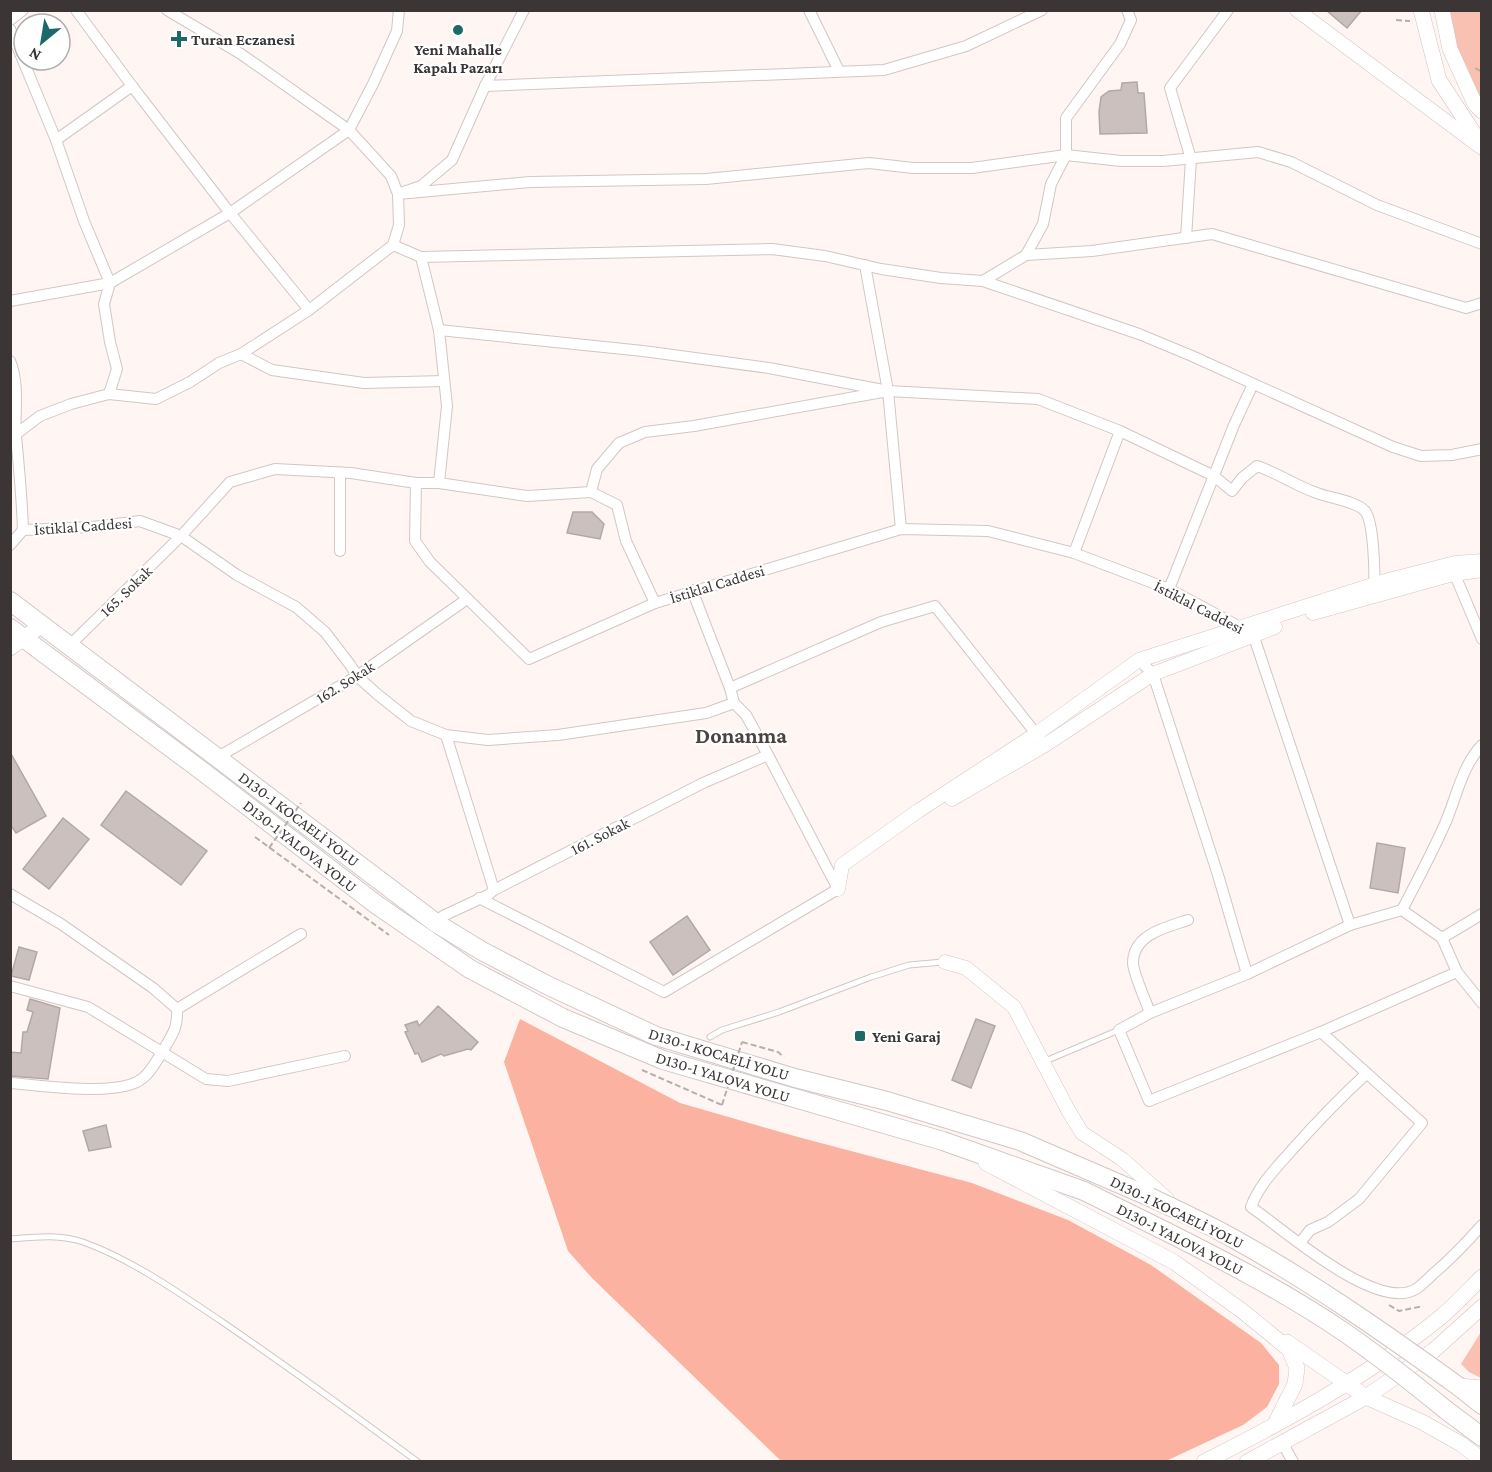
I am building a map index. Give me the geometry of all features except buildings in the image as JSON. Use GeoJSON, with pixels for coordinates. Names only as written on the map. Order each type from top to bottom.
{"type":"FeatureCollection","features":[{"type":"Feature","properties":{"kind":"highway","name":"D130-1 KOCAELİ YOLU"},"geometry":{"type":"LineString","coordinates":[[10,601],[436,923],[482,951],[547,985],[657,1036],[795,1078],[887,1101],[1020,1141],[1150,1197],[1235,1239],[1296,1275],[1388,1335],[1482,1405]]}},
{"type":"Feature","properties":{"kind":"highway","name":"D130-1 YALOVA YOLU"},"geometry":{"type":"LineString","coordinates":[[15,638],[377,905],[470,969],[563,1018],[663,1060],[943,1141],[1084,1191],[1230,1264],[1300,1304],[1380,1358],[1482,1437]]}},
{"type":"Feature","properties":{"kind":"main road"},"geometry":{"type":"LineString","coordinates":[[1442,10],[1450,49],[1475,104],[1482,111]]}},
{"type":"Feature","properties":{"kind":"main road"},"geometry":{"type":"LineString","coordinates":[[1417,16],[1439,80],[1482,142]]}},
{"type":"Feature","properties":{"kind":"main road"},"geometry":{"type":"LineString","coordinates":[[15,638],[42,625]]}},
{"type":"Feature","properties":{"kind":"main road"},"geometry":{"type":"LineString","coordinates":[[943,1141],[1174,1262],[1366,1397],[1422,1422],[1461,1444],[1482,1460]]}},
{"type":"Feature","properties":{"kind":"main road"},"geometry":{"type":"LineString","coordinates":[[1204,1461],[1348,1384],[1414,1338],[1444,1314],[1482,1277]]}},
{"type":"Feature","properties":{"kind":"main road"},"geometry":{"type":"LineString","coordinates":[[1247,1461],[1366,1397],[1433,1351],[1482,1307]]}},
{"type":"Feature","properties":{"kind":"main road"},"geometry":{"type":"LineString","coordinates":[[1240,1310],[1289,1349],[1297,1368],[1295,1384],[1275,1424]]}},
{"type":"Feature","properties":{"kind":"main road"},"geometry":{"type":"LineString","coordinates":[[1458,1386],[1482,1388]]}},
{"type":"Feature","properties":{"kind":"street"},"geometry":{"type":"LineString","coordinates":[[10,20],[23,10]]}},
{"type":"Feature","properties":{"kind":"street"},"geometry":{"type":"LineString","coordinates":[[76,10],[230,213],[309,310]]}},
{"type":"Feature","properties":{"kind":"street"},"geometry":{"type":"LineString","coordinates":[[10,444],[16,434],[40,416],[71,404],[109,394],[156,399],[190,382],[219,363],[241,354],[309,310],[393,244],[399,225],[398,194],[391,176],[349,130],[241,54],[167,10]]}},
{"type":"Feature","properties":{"kind":"street"},"geometry":{"type":"LineString","coordinates":[[10,301],[110,283],[230,213],[349,130],[397,31],[399,10]]}},
{"type":"Feature","properties":{"kind":"street"},"geometry":{"type":"LineString","coordinates":[[398,194],[421,186],[452,160],[485,86],[524,10]]}},
{"type":"Feature","properties":{"kind":"street"},"geometry":{"type":"LineString","coordinates":[[809,10],[839,71]]}},
{"type":"Feature","properties":{"kind":"street"},"geometry":{"type":"LineString","coordinates":[[485,86],[884,70],[966,46],[1042,10]]}},
{"type":"Feature","properties":{"kind":"street"},"geometry":{"type":"LineString","coordinates":[[1026,255],[1043,224],[1051,184],[1066,155],[1066,118],[1120,44],[1131,20],[1127,10]]}},
{"type":"Feature","properties":{"kind":"street"},"geometry":{"type":"LineString","coordinates":[[1186,238],[1191,159],[1170,88],[1228,10]]}},
{"type":"Feature","properties":{"kind":"street"},"geometry":{"type":"LineString","coordinates":[[1297,10],[1482,148]]}},
{"type":"Feature","properties":{"kind":"street"},"geometry":{"type":"LineString","coordinates":[[10,29],[56,140],[84,221],[110,283],[104,304],[117,369],[109,394]]}},
{"type":"Feature","properties":{"kind":"street"},"geometry":{"type":"LineString","coordinates":[[56,140],[132,86]]}},
{"type":"Feature","properties":{"kind":"street"},"geometry":{"type":"LineString","coordinates":[[398,194],[530,182],[706,179],[869,163],[913,168],[972,168],[1066,155],[1121,161],[1191,159],[1258,152],[1291,162],[1377,205],[1482,244]]}},
{"type":"Feature","properties":{"kind":"street"},"geometry":{"type":"LineString","coordinates":[[984,281],[1026,255],[1092,251],[1212,234],[1466,308],[1482,303]]}},
{"type":"Feature","properties":{"kind":"street"},"geometry":{"type":"LineString","coordinates":[[393,244],[421,257],[772,249],[825,256],[941,278],[984,281],[1139,334],[1392,447],[1421,456],[1452,455],[1482,449]]}},
{"type":"Feature","properties":{"kind":"street"},"geometry":{"type":"LineString","coordinates":[[421,257],[439,330],[447,405],[440,483]]}},
{"type":"Feature","properties":{"kind":"street"},"geometry":{"type":"LineString","coordinates":[[865,265],[888,391],[901,529]]}},
{"type":"Feature","properties":{"kind":"street"},"geometry":{"type":"LineString","coordinates":[[439,330],[643,351],[769,368],[888,391],[1038,399],[1120,432],[1214,476],[1232,491],[1242,478],[1257,466],[1316,493],[1356,505],[1366,512],[1370,525],[1374,559],[1374,591]]}},
{"type":"Feature","properties":{"kind":"street"},"geometry":{"type":"LineString","coordinates":[[241,354],[272,370],[364,383],[444,381]]}},
{"type":"Feature","properties":{"kind":"street"},"geometry":{"type":"LineString","coordinates":[[10,361],[16,400],[16,434],[22,486],[23,530]]}},
{"type":"Feature","properties":{"kind":"street"},"geometry":{"type":"LineString","coordinates":[[1169,589],[1252,384]]}},
{"type":"Feature","properties":{"kind":"street"},"geometry":{"type":"LineString","coordinates":[[181,536],[230,482],[275,469],[340,473],[416,483],[440,483],[526,496],[591,492],[597,469],[619,444],[645,432],[694,426],[888,391]]}},
{"type":"Feature","properties":{"kind":"street"},"geometry":{"type":"LineString","coordinates":[[1074,553],[1120,432]]}},
{"type":"Feature","properties":{"kind":"street"},"geometry":{"type":"LineString","coordinates":[[340,473],[340,551]]}},
{"type":"Feature","properties":{"kind":"street"},"geometry":{"type":"LineString","coordinates":[[416,483],[415,541],[430,562],[529,659],[655,603]]}},
{"type":"Feature","properties":{"kind":"street","name":"İstiklal Caddesi"},"geometry":{"type":"LineString","coordinates":[[591,492],[617,505],[626,541],[655,603],[901,529],[988,531],[1074,553],[1169,589],[1247,631]]}},
{"type":"Feature","properties":{"kind":"street","name":"İstiklal Caddesi"},"geometry":{"type":"LineString","coordinates":[[10,544],[23,530],[92,527],[140,521],[181,536],[237,575],[296,607],[325,632],[357,676],[411,721],[446,735],[488,740],[558,735],[705,713],[734,703]]}},
{"type":"Feature","properties":{"kind":"street","name":"165. Sokak"},"geometry":{"type":"LineString","coordinates":[[70,645],[181,536]]}},
{"type":"Feature","properties":{"kind":"street"},"geometry":{"type":"LineString","coordinates":[[1040,739],[1139,660],[1306,616],[1374,591],[1482,561]]}},
{"type":"Feature","properties":{"kind":"street"},"geometry":{"type":"LineString","coordinates":[[1452,569],[1482,570]]}},
{"type":"Feature","properties":{"kind":"street"},"geometry":{"type":"LineString","coordinates":[[1452,569],[1482,639]]}},
{"type":"Feature","properties":{"kind":"street"},"geometry":{"type":"LineString","coordinates":[[692,590],[734,703],[746,715],[838,889]]}},
{"type":"Feature","properties":{"kind":"street","name":"162. Sokak"},"geometry":{"type":"LineString","coordinates":[[218,757],[357,676],[467,599]]}},
{"type":"Feature","properties":{"kind":"street"},"geometry":{"type":"LineString","coordinates":[[730,688],[881,622],[935,606],[1040,739]]}},
{"type":"Feature","properties":{"kind":"street"},"geometry":{"type":"LineString","coordinates":[[479,898],[664,993],[838,889],[842,874],[922,817],[1040,739],[1153,674],[1247,631]]}},
{"type":"Feature","properties":{"kind":"street"},"geometry":{"type":"LineString","coordinates":[[1247,631],[1350,925]]}},
{"type":"Feature","properties":{"kind":"street"},"geometry":{"type":"LineString","coordinates":[[1139,660],[1153,674],[1218,875],[1247,974]]}},
{"type":"Feature","properties":{"kind":"street"},"geometry":{"type":"LineString","coordinates":[[446,735],[494,890]]}},
{"type":"Feature","properties":{"kind":"street"},"geometry":{"type":"LineString","coordinates":[[1457,972],[1321,1032],[1149,1101],[1119,1030],[1149,1013],[1247,974],[1350,925],[1402,910],[1444,826],[1474,753],[1482,746]]}},
{"type":"Feature","properties":{"kind":"street","name":"161. Sokak"},"geometry":{"type":"LineString","coordinates":[[436,923],[443,915],[488,895],[703,783],[768,755]]}},
{"type":"Feature","properties":{"kind":"street"},"geometry":{"type":"LineString","coordinates":[[10,894],[61,924],[153,988],[177,1009],[178,1024],[143,1078],[129,1086],[104,1090],[10,1083]]}},
{"type":"Feature","properties":{"kind":"street"},"geometry":{"type":"LineString","coordinates":[[1402,910],[1442,938],[1457,972],[1482,1003]]}},
{"type":"Feature","properties":{"kind":"street"},"geometry":{"type":"LineString","coordinates":[[1442,938],[1482,914]]}},
{"type":"Feature","properties":{"kind":"street"},"geometry":{"type":"LineString","coordinates":[[1149,1013],[1133,964],[1138,945],[1154,932],[1188,920]]}},
{"type":"Feature","properties":{"kind":"street"},"geometry":{"type":"LineString","coordinates":[[177,1009],[301,934]]}},
{"type":"Feature","properties":{"kind":"street"},"geometry":{"type":"LineString","coordinates":[[945,962],[966,968],[1014,1007],[1082,1133],[1122,1159],[1158,1193],[1188,1215]]}},
{"type":"Feature","properties":{"kind":"street"},"geometry":{"type":"LineString","coordinates":[[10,986],[88,1007],[206,1079],[228,1081],[345,1056]]}},
{"type":"Feature","properties":{"kind":"street"},"geometry":{"type":"LineString","coordinates":[[1300,1243],[1310,1230],[1328,1222],[1359,1199],[1422,1123],[1321,1032]]}},
{"type":"Feature","properties":{"kind":"street"},"geometry":{"type":"LineString","coordinates":[[1366,1074],[1328,1109],[1278,1166],[1256,1193],[1251,1207],[1343,1274],[1370,1288],[1395,1293],[1415,1290],[1461,1250],[1482,1225]]}},
{"type":"Feature","properties":{"kind":"street"},"geometry":{"type":"LineString","coordinates":[[1282,1442],[1293,1461]]}},
{"type":"Feature","properties":{"kind":"lane"},"geometry":{"type":"LineString","coordinates":[[710,1036],[880,974],[909,965],[945,962]]}},
{"type":"Feature","properties":{"kind":"lane"},"geometry":{"type":"LineString","coordinates":[[1043,1062],[1119,1030]]}},
{"type":"Feature","properties":{"kind":"lane"},"geometry":{"type":"LineString","coordinates":[[10,1239],[50,1236],[82,1242],[123,1261],[187,1298],[418,1461]]}},
{"type":"Feature","properties":{"kind":"path"},"geometry":{"type":"LineString","coordinates":[[1396,20],[1417,16]]}},
{"type":"Feature","properties":{"kind":"path"},"geometry":{"type":"LineString","coordinates":[[255,837],[269,848],[301,803]]}},
{"type":"Feature","properties":{"kind":"path"},"geometry":{"type":"LineString","coordinates":[[693,1094],[722,1105],[742,1042],[778,1052]]}},
{"type":"Feature","properties":{"kind":"shaded area"},"geometry":{"type":"Polygon","coordinates":[[[1445,11],[1481,11],[1481,105],[1450,33],[1445,11]]]}},
{"type":"Feature","properties":{"kind":"shaded area"},"geometry":{"type":"Polygon","coordinates":[[[520,1019],[680,1103],[972,1183],[1068,1220],[1151,1265],[1261,1343],[1279,1365],[1279,1384],[1267,1407],[1243,1425],[1166,1461],[781,1461],[592,1278],[568,1251],[504,1062],[520,1019]]]}},
{"type":"Feature","properties":{"kind":"shaded area"},"geometry":{"type":"Polygon","coordinates":[[[1481,1332],[1481,1378],[1469,1372],[1461,1364],[1481,1332]]]}},
{"type":"Feature","properties":{"kind":"place","name":"Yeni Mahalle Kapalı Pazarı"},"geometry":{"type":"Point","coordinates":[458,30]}},
{"type":"Feature","properties":{"kind":"place","name":"Turan Eczanesi"},"geometry":{"type":"Point","coordinates":[179,39]}},
{"type":"Feature","properties":{"kind":"place","name":"Yeni Garaj"},"geometry":{"type":"Point","coordinates":[860,1036]}},
{"type":"Feature","properties":{"kind":"district","name":"Donanma"},"geometry":{"type":"Point","coordinates":[741,735]}}]}
